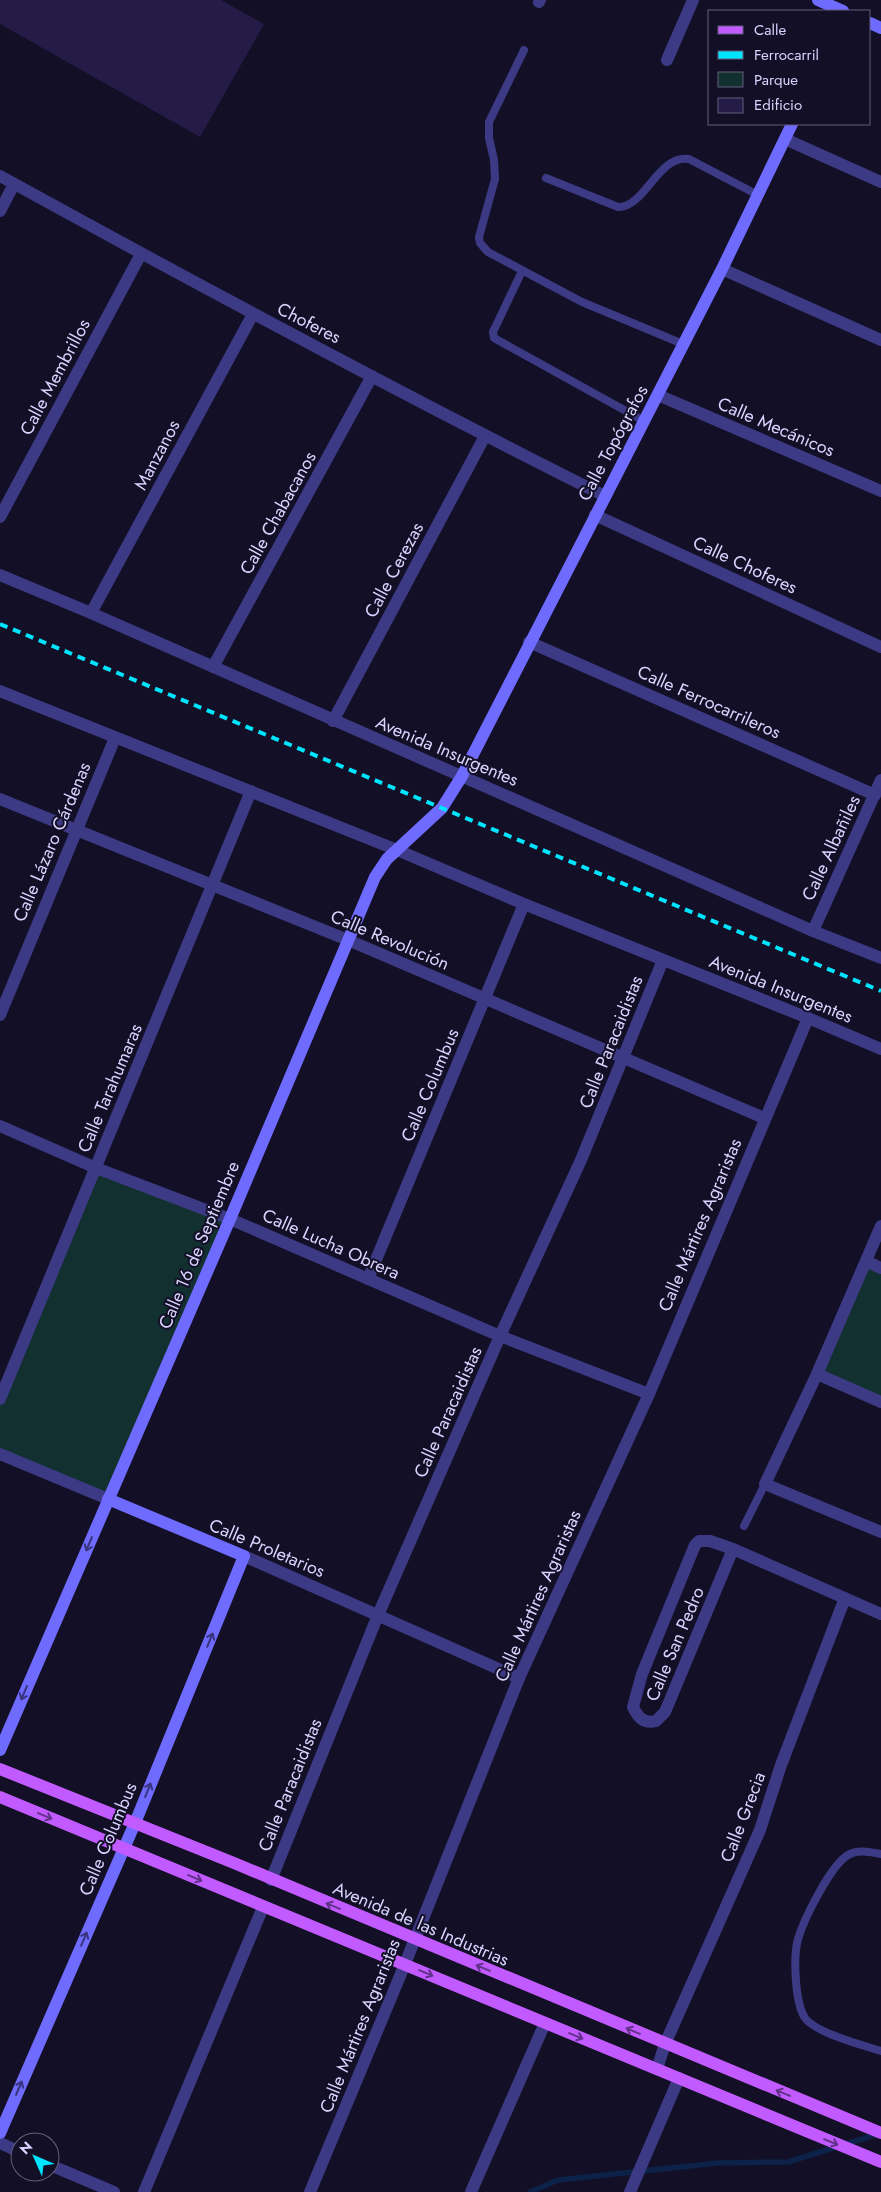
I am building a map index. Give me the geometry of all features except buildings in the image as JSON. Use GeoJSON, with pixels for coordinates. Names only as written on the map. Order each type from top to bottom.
{"type":"FeatureCollection","features":[{"type":"Feature","properties":{"kind":"main road","name":"Avenida de las Industrias"},"geometry":{"type":"LineString","coordinates":[[0,1769],[881,2133]]}},
{"type":"Feature","properties":{"kind":"main road"},"geometry":{"type":"LineString","coordinates":[[0,1797],[881,2162]]}},
{"type":"Feature","properties":{"kind":"street"},"geometry":{"type":"LineString","coordinates":[[667,60],[693,0]]}},
{"type":"Feature","properties":{"kind":"street"},"geometry":{"type":"LineString","coordinates":[[818,0],[842,10]]}},
{"type":"Feature","properties":{"kind":"street","name":"Calle Topógrafos"},"geometry":{"type":"LineString","coordinates":[[462,776],[722,269],[792,125]]}},
{"type":"Feature","properties":{"kind":"street"},"geometry":{"type":"LineString","coordinates":[[785,139],[881,182]]}},
{"type":"Feature","properties":{"kind":"street","name":"Choferes"},"geometry":{"type":"LineString","coordinates":[[0,176],[252,314],[485,436],[605,496]]}},
{"type":"Feature","properties":{"kind":"street"},"geometry":{"type":"LineString","coordinates":[[0,211],[14,184]]}},
{"type":"Feature","properties":{"kind":"street","name":"Calle Membrillos"},"geometry":{"type":"LineString","coordinates":[[0,517],[141,254]]}},
{"type":"Feature","properties":{"kind":"street"},"geometry":{"type":"LineString","coordinates":[[722,269],[881,340]]}},
{"type":"Feature","properties":{"kind":"street","name":"Manzanos"},"geometry":{"type":"LineString","coordinates":[[91,614],[252,314]]}},
{"type":"Feature","properties":{"kind":"street","name":"Calle Chabacanos"},"geometry":{"type":"LineString","coordinates":[[213,667],[372,376]]}},
{"type":"Feature","properties":{"kind":"street","name":"Calle Mecánicos"},"geometry":{"type":"LineString","coordinates":[[658,395],[881,491]]}},
{"type":"Feature","properties":{"kind":"street","name":"Calle Cerezas"},"geometry":{"type":"LineString","coordinates":[[333,721],[485,436]]}},
{"type":"Feature","properties":{"kind":"street","name":"Calle Choferes"},"geometry":{"type":"LineString","coordinates":[[595,515],[881,647]]}},
{"type":"Feature","properties":{"kind":"street","name":"Avenida Insurgentes"},"geometry":{"type":"LineString","coordinates":[[0,575],[813,931],[881,958]]}},
{"type":"Feature","properties":{"kind":"street","name":"Calle Ferrocarrileros"},"geometry":{"type":"LineString","coordinates":[[530,642],[875,795]]}},
{"type":"Feature","properties":{"kind":"street","name":"Avenida Insurgentes"},"geometry":{"type":"LineString","coordinates":[[0,691],[397,850],[524,904],[881,1049]]}},
{"type":"Feature","properties":{"kind":"street","name":"Calle Lázaro Cárdenas"},"geometry":{"type":"LineString","coordinates":[[0,1015],[115,738]]}},
{"type":"Feature","properties":{"kind":"street","name":"Calle 16 de Septiembre"},"geometry":{"type":"LineString","coordinates":[[0,1750],[230,1219],[375,877],[380,868],[397,850],[442,808],[462,776]]}},
{"type":"Feature","properties":{"kind":"street","name":"Calle Albañiles"},"geometry":{"type":"LineString","coordinates":[[813,931],[881,780]]}},
{"type":"Feature","properties":{"kind":"street","name":"Calle Tarahumaras"},"geometry":{"type":"LineString","coordinates":[[0,1399],[251,791]]}},
{"type":"Feature","properties":{"kind":"street","name":"Calle Revolución"},"geometry":{"type":"LineString","coordinates":[[0,799],[214,884],[764,1118]]}},
{"type":"Feature","properties":{"kind":"street","name":"Calle Columbus"},"geometry":{"type":"LineString","coordinates":[[368,1280],[524,904]]}},
{"type":"Feature","properties":{"kind":"street","name":"Calle Paracaidistas"},"geometry":{"type":"LineString","coordinates":[[271,1880],[378,1615],[500,1336],[581,1160],[624,1058],[662,960]]}},
{"type":"Feature","properties":{"kind":"street","name":"Calle Mártires Agraristas"},"geometry":{"type":"LineString","coordinates":[[310,2192],[405,1964],[519,1678],[649,1394],[764,1118],[808,1018]]}},
{"type":"Feature","properties":{"kind":"street","name":"Calle Lucha Obrera"},"geometry":{"type":"LineString","coordinates":[[0,1126],[96,1168],[230,1219],[500,1336],[649,1394]]}},
{"type":"Feature","properties":{"kind":"street"},"geometry":{"type":"LineString","coordinates":[[881,1226],[817,1374],[765,1484],[881,1532]]}},
{"type":"Feature","properties":{"kind":"street"},"geometry":{"type":"LineString","coordinates":[[866,1261],[881,1268]]}},
{"type":"Feature","properties":{"kind":"street"},"geometry":{"type":"LineString","coordinates":[[817,1374],[881,1402]]}},
{"type":"Feature","properties":{"kind":"street","name":"Calle Proletarios"},"geometry":{"type":"LineString","coordinates":[[0,1454],[244,1556],[519,1678]]}},
{"type":"Feature","properties":{"kind":"street","name":"Calle San Pedro"},"geometry":{"type":"LineString","coordinates":[[710,1540],[733,1549],[665,1712],[656,1721],[643,1720],[633,1707],[642,1674],[695,1545],[700,1541],[710,1540]]}},
{"type":"Feature","properties":{"kind":"street"},"geometry":{"type":"LineString","coordinates":[[733,1549],[881,1614]]}},
{"type":"Feature","properties":{"kind":"street","name":"Calle Columbus"},"geometry":{"type":"LineString","coordinates":[[0,2133],[134,1823],[244,1556]]}},
{"type":"Feature","properties":{"kind":"street","name":"Calle Grecia"},"geometry":{"type":"LineString","coordinates":[[657,2069],[665,2044],[760,1830],[780,1765],[845,1598]]}},
{"type":"Feature","properties":{"kind":"street"},"geometry":{"type":"LineString","coordinates":[[144,2192],[263,1907]]}},
{"type":"Feature","properties":{"kind":"street"},"geometry":{"type":"LineString","coordinates":[[471,2192],[545,2023]]}},
{"type":"Feature","properties":{"kind":"street"},"geometry":{"type":"LineString","coordinates":[[630,2192],[679,2078]]}},
{"type":"Feature","properties":{"kind":"street"},"geometry":{"type":"LineString","coordinates":[[60,2169],[114,2192]]}},
{"type":"Feature","properties":{"kind":"lane"},"geometry":{"type":"LineString","coordinates":[[524,50],[489,122],[489,138],[494,160],[495,179],[479,237],[480,243],[488,252],[598,310],[684,344]]}},
{"type":"Feature","properties":{"kind":"lane"},"geometry":{"type":"LineString","coordinates":[[546,178],[618,207],[624,207],[634,200],[671,162],[683,158],[689,159],[758,195]]}},
{"type":"Feature","properties":{"kind":"lane"},"geometry":{"type":"LineString","coordinates":[[522,271],[492,332],[494,338],[644,421]]}},
{"type":"Feature","properties":{"kind":"lane"},"geometry":{"type":"LineString","coordinates":[[744,1526],[765,1484]]}},
{"type":"Feature","properties":{"kind":"lane"},"geometry":{"type":"LineString","coordinates":[[881,1854],[860,1851],[849,1854],[830,1873],[799,1938],[796,1960],[801,2009],[805,2018],[818,2028],[881,2051]]}},
{"type":"Feature","properties":{"kind":"green space"},"geometry":{"type":"Polygon","coordinates":[[[96,1168],[230,1219],[108,1499],[0,1454],[0,1399],[96,1168]]]}},
{"type":"Feature","properties":{"kind":"green space"},"geometry":{"type":"Polygon","coordinates":[[[866,1261],[881,1268],[881,1402],[817,1374],[866,1261]]]}},
{"type":"Feature","properties":{"kind":"waterway"},"geometry":{"type":"LineString","coordinates":[[530,2192],[558,2180],[718,2163],[788,2162],[878,2134]]}},
{"type":"Feature","properties":{"kind":"railway"},"geometry":{"type":"LineString","coordinates":[[0,624],[881,991]]}}]}
